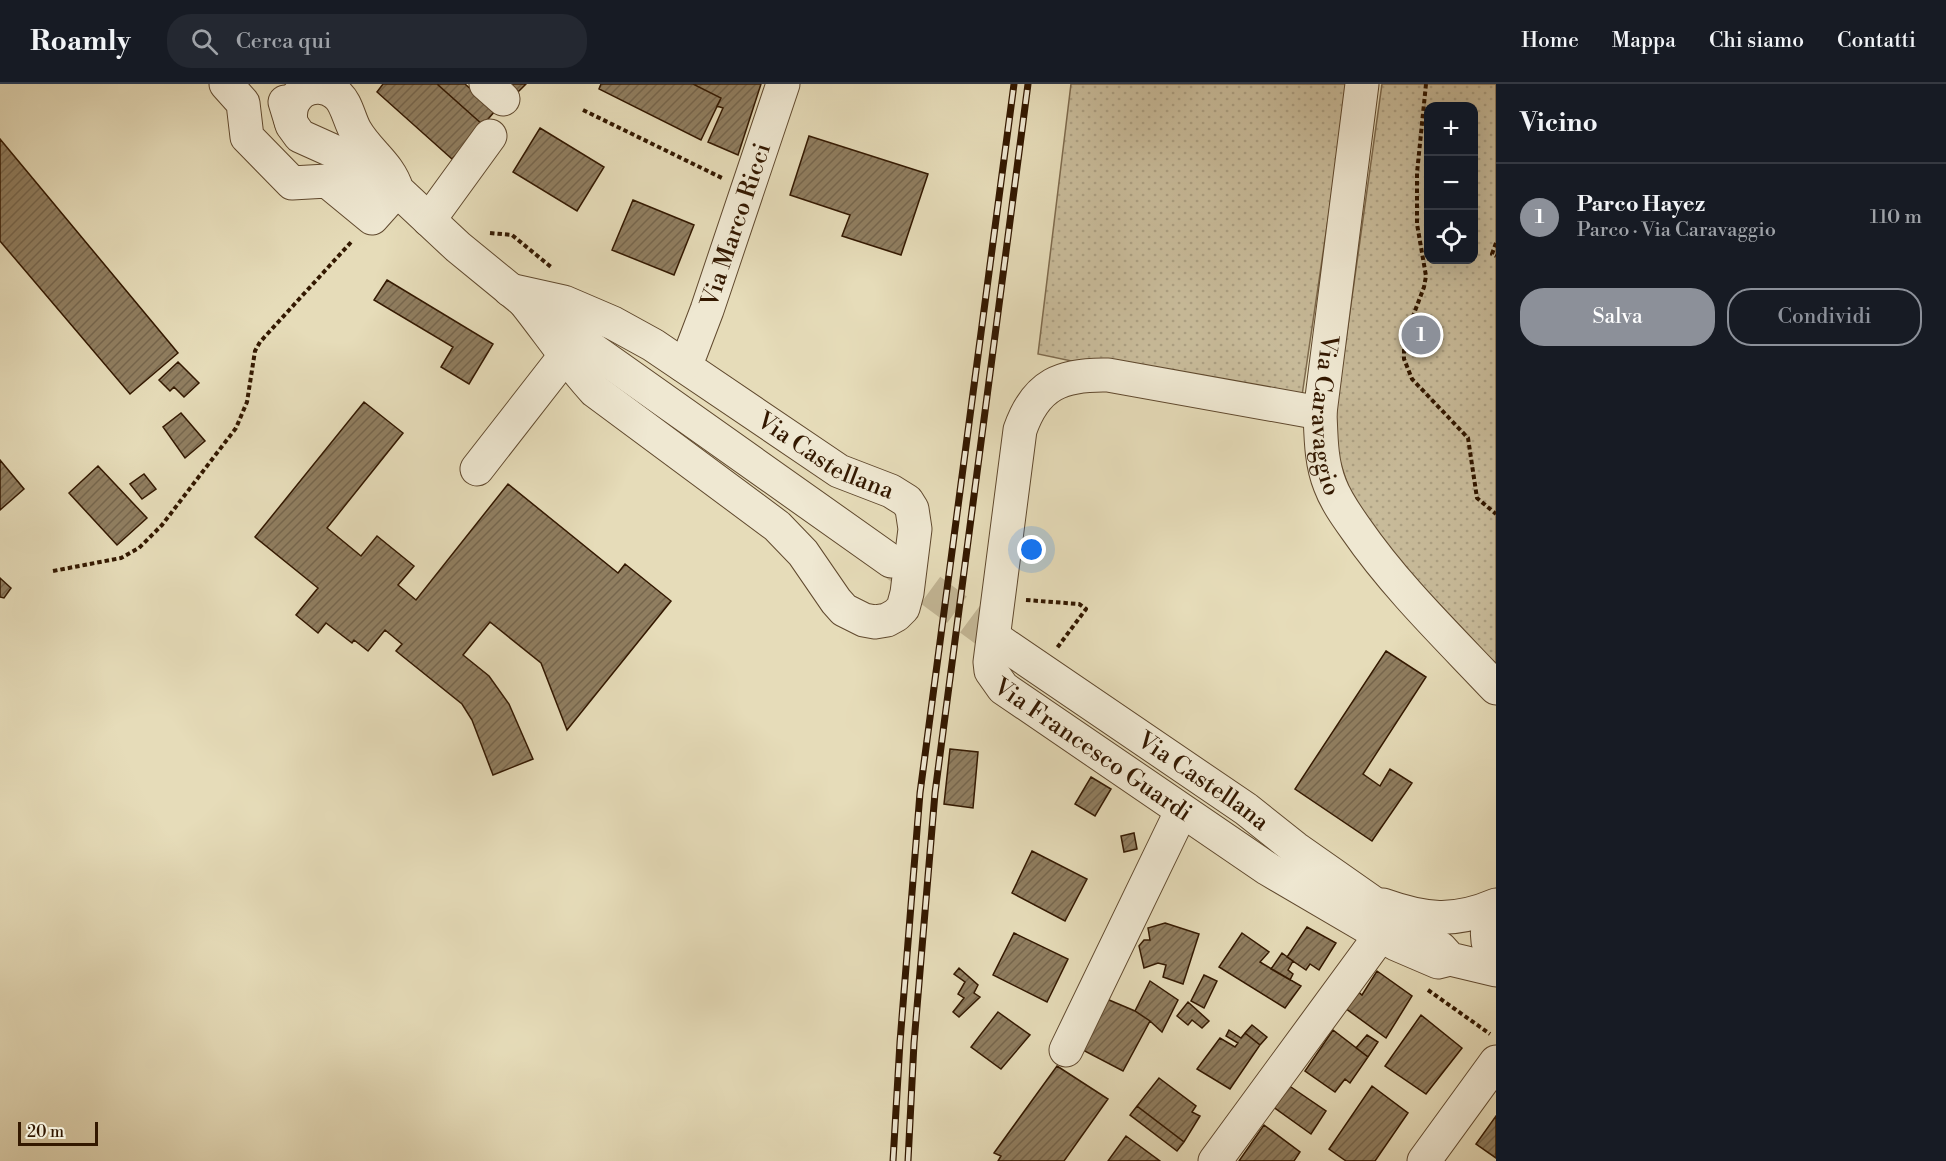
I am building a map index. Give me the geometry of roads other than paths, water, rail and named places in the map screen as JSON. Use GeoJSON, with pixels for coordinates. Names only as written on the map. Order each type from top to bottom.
{"type":"FeatureCollection","features":[{"type":"Feature","properties":{"kind":"street"},"geometry":{"type":"LineString","coordinates":[[226,84],[243,103],[247,137],[292,183],[327,181],[372,219],[397,190]]}},
{"type":"Feature","properties":{"kind":"street","name":"Via Castellana"},"geometry":{"type":"LineString","coordinates":[[278,84],[291,121],[300,136],[340,154],[386,188],[397,190]]}},
{"type":"Feature","properties":{"kind":"street","name":"Via Marco Ricci"},"geometry":{"type":"LineString","coordinates":[[683,365],[691,352],[707,310],[783,84]]}},
{"type":"Feature","properties":{"kind":"street","name":"Via Caravaggio"},"geometry":{"type":"LineString","coordinates":[[1362,84],[1320,412],[1324,464],[1329,484],[1338,502],[1368,546],[1396,581],[1496,688]]}},
{"type":"Feature","properties":{"kind":"street"},"geometry":{"type":"LineString","coordinates":[[291,121],[292,106],[305,90],[334,93],[346,123],[338,136],[316,143]]}},
{"type":"Feature","properties":{"kind":"street","name":"Via Castellana"},"geometry":{"type":"LineString","coordinates":[[334,93],[357,133],[393,177],[397,190],[517,296],[891,561]]}},
{"type":"Feature","properties":{"kind":"street"},"geometry":{"type":"LineString","coordinates":[[429,220],[490,136]]}},
{"type":"Feature","properties":{"kind":"street","name":"Via Castellana"},"geometry":{"type":"LineString","coordinates":[[517,296],[575,306],[637,335],[839,471],[891,491],[907,501],[914,518],[914,542],[906,600],[896,615],[887,620],[874,622],[864,620],[844,610],[803,553],[777,526],[602,398],[582,378],[546,329],[517,296]]}},
{"type":"Feature","properties":{"kind":"street"},"geometry":{"type":"LineString","coordinates":[[477,469],[565,356]]}},
{"type":"Feature","properties":{"kind":"street","name":"Via Francesco Guardi"},"geometry":{"type":"LineString","coordinates":[[1320,412],[1108,375],[1088,374],[1068,377],[1052,385],[1031,405],[1020,430],[990,662],[991,672],[1003,688],[1181,812],[1268,869],[1380,936],[1437,962],[1450,958]]}},
{"type":"Feature","properties":{"kind":"street","name":"Via Castellana"},"geometry":{"type":"LineString","coordinates":[[1002,642],[1246,809],[1295,848],[1372,902],[1411,934],[1440,948],[1450,958],[1496,969]]}},
{"type":"Feature","properties":{"kind":"street","name":"Via Castellana"},"geometry":{"type":"LineString","coordinates":[[1066,1050],[1181,812]]}},
{"type":"Feature","properties":{"kind":"street","name":"Via Castellana"},"geometry":{"type":"LineString","coordinates":[[1372,902],[1416,915],[1443,918],[1474,914],[1496,905]]}},
{"type":"Feature","properties":{"kind":"street","name":"Via Castellana"},"geometry":{"type":"LineString","coordinates":[[1496,905],[1489,918],[1487,929],[1488,946],[1496,962]]}},
{"type":"Feature","properties":{"kind":"street"},"geometry":{"type":"LineString","coordinates":[[1215,1161],[1380,936]]}},
{"type":"Feature","properties":{"kind":"street"},"geometry":{"type":"LineString","coordinates":[[1424,1161],[1496,1056]]}},
{"type":"Feature","properties":{"kind":"tunnel"},"geometry":{"type":"LineString","coordinates":[[891,561],[1002,643]]}},
{"type":"Feature","properties":{"kind":"railway"},"geometry":{"type":"LineString","coordinates":[[893,1161],[920,793],[1014,84]]}},
{"type":"Feature","properties":{"kind":"railway"},"geometry":{"type":"LineString","coordinates":[[908,1161],[914,1043],[935,793],[1028,84]]}},
{"type":"Feature","properties":{"kind":"place","name":"Parco Hayez"},"geometry":{"type":"Point","coordinates":[1421,335]}}]}
